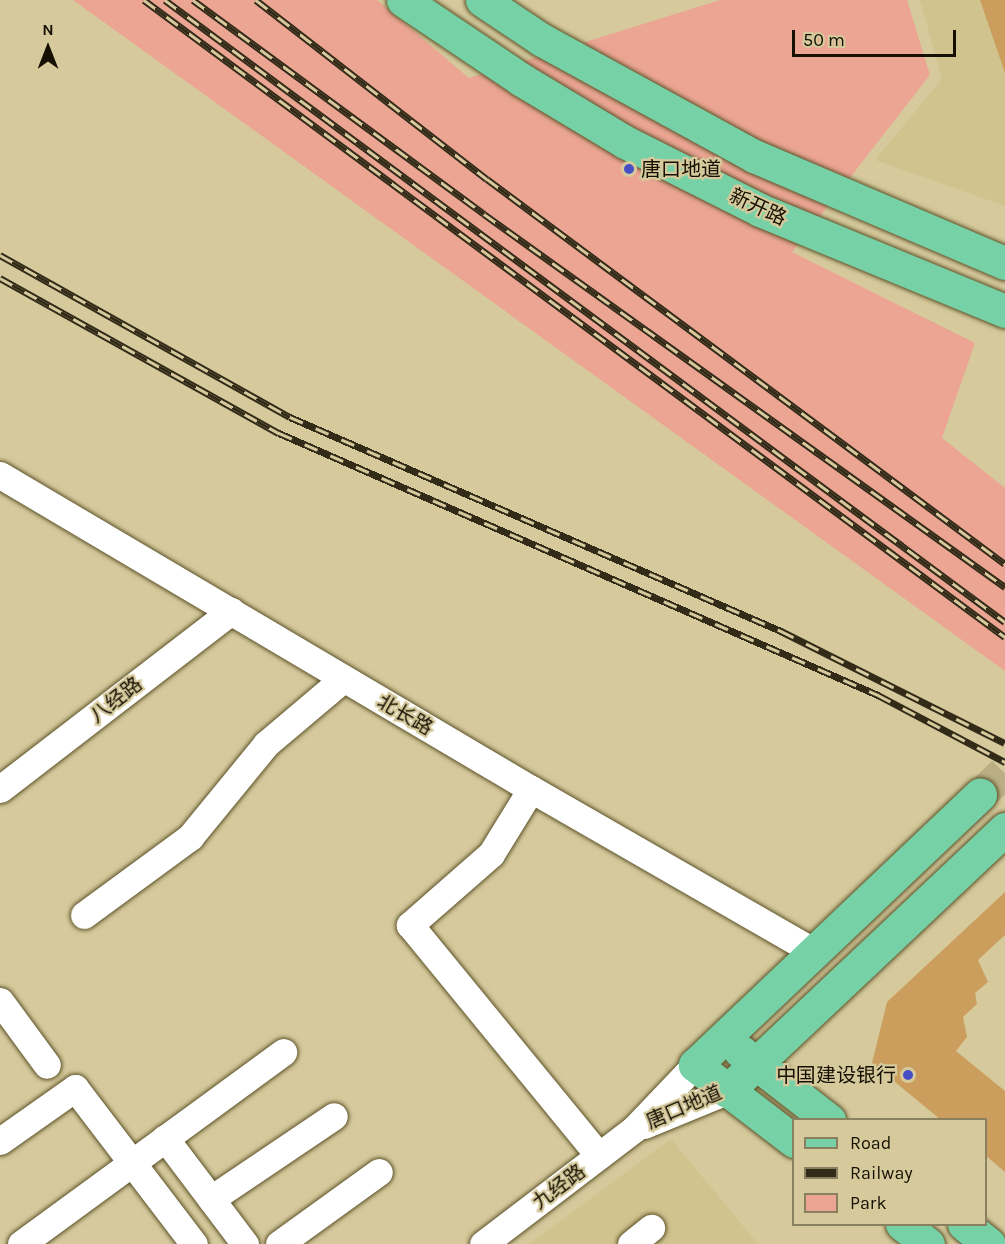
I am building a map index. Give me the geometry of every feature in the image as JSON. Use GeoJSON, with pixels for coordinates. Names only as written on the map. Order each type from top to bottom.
{"type":"FeatureCollection","features":[{"type":"Feature","properties":{"kind":"main road","name":"新开路"},"geometry":{"type":"LineString","coordinates":[[403,0],[522,80],[626,142],[760,210],[1005,311]]}},
{"type":"Feature","properties":{"kind":"main road"},"geometry":{"type":"LineString","coordinates":[[482,0],[542,40],[754,156],[1005,263]]}},
{"type":"Feature","properties":{"kind":"main road","name":"唐口地道"},"geometry":{"type":"LineString","coordinates":[[695,1065],[980,795]]}},
{"type":"Feature","properties":{"kind":"main road","name":"唐口地道"},"geometry":{"type":"LineString","coordinates":[[727,1090],[1005,829]]}},
{"type":"Feature","properties":{"kind":"main road"},"geometry":{"type":"LineString","coordinates":[[724,1039],[828,1118]]}},
{"type":"Feature","properties":{"kind":"main road"},"geometry":{"type":"LineString","coordinates":[[695,1065],[792,1139]]}},
{"type":"Feature","properties":{"kind":"main road"},"geometry":{"type":"LineString","coordinates":[[905,1226],[928,1244]]}},
{"type":"Feature","properties":{"kind":"main road"},"geometry":{"type":"LineString","coordinates":[[966,1226],[988,1244]]}},
{"type":"Feature","properties":{"kind":"street","name":"北长路"},"geometry":{"type":"LineString","coordinates":[[0,475],[531,789],[813,951]]}},
{"type":"Feature","properties":{"kind":"street","name":"八经路"},"geometry":{"type":"LineString","coordinates":[[0,789],[231,612]]}},
{"type":"Feature","properties":{"kind":"street"},"geometry":{"type":"LineString","coordinates":[[84,915],[190,837],[266,744],[344,679]]}},
{"type":"Feature","properties":{"kind":"street"},"geometry":{"type":"LineString","coordinates":[[531,789],[491,854],[410,925],[599,1156]]}},
{"type":"Feature","properties":{"kind":"street"},"geometry":{"type":"LineString","coordinates":[[0,1001],[47,1065]]}},
{"type":"Feature","properties":{"kind":"street"},"geometry":{"type":"LineString","coordinates":[[21,1244],[283,1052]]}},
{"type":"Feature","properties":{"kind":"street","name":"唐口地道"},"geometry":{"type":"LineString","coordinates":[[634,1129],[695,1065]]}},
{"type":"Feature","properties":{"kind":"street"},"geometry":{"type":"LineString","coordinates":[[0,1141],[75,1088],[194,1244]]}},
{"type":"Feature","properties":{"kind":"street","name":"唐口地道"},"geometry":{"type":"LineString","coordinates":[[634,1129],[727,1090]]}},
{"type":"Feature","properties":{"kind":"street"},"geometry":{"type":"LineString","coordinates":[[211,1199],[334,1116]]}},
{"type":"Feature","properties":{"kind":"street","name":"九经路"},"geometry":{"type":"LineString","coordinates":[[483,1244],[634,1129]]}},
{"type":"Feature","properties":{"kind":"street"},"geometry":{"type":"LineString","coordinates":[[165,1138],[245,1244]]}},
{"type":"Feature","properties":{"kind":"street"},"geometry":{"type":"LineString","coordinates":[[279,1244],[379,1172]]}},
{"type":"Feature","properties":{"kind":"shaded area"},"geometry":{"type":"Polygon","coordinates":[[[920,0],[1005,0],[1005,206],[875,160],[942,79],[920,0]]]}},
{"type":"Feature","properties":{"kind":"shaded area"},"geometry":{"type":"Polygon","coordinates":[[[671,1139],[758,1244],[529,1244],[671,1139]]]}},
{"type":"Feature","properties":{"kind":"green space"},"geometry":{"type":"Polygon","coordinates":[[[73,0],[377,0],[469,78],[720,0],[907,0],[930,75],[792,252],[975,343],[942,438],[1005,488],[1005,671],[73,0]]]}},
{"type":"Feature","properties":{"kind":"building"},"geometry":{"type":"Polygon","coordinates":[[[980,0],[1005,0],[1005,73],[980,0]]]}},
{"type":"Feature","properties":{"kind":"building"},"geometry":{"type":"Polygon","coordinates":[[[1005,892],[1005,935],[978,960],[988,982],[975,993],[977,1004],[963,1017],[967,1037],[956,1051],[1005,1091],[1005,1172],[987,1157],[987,1118],[939,1118],[872,1063],[887,1002],[1005,892]]]}},
{"type":"Feature","properties":{"kind":"tunnel"},"geometry":{"type":"LineString","coordinates":[[980,795],[1005,771]]}},
{"type":"Feature","properties":{"kind":"railway"},"geometry":{"type":"LineString","coordinates":[[144,0],[1005,637]]}},
{"type":"Feature","properties":{"kind":"railway"},"geometry":{"type":"LineString","coordinates":[[165,0],[1005,622]]}},
{"type":"Feature","properties":{"kind":"railway"},"geometry":{"type":"LineString","coordinates":[[193,0],[484,214],[1005,587]]}},
{"type":"Feature","properties":{"kind":"railway"},"geometry":{"type":"LineString","coordinates":[[256,0],[487,179],[1005,564]]}},
{"type":"Feature","properties":{"kind":"railway"},"geometry":{"type":"LineString","coordinates":[[0,255],[290,417],[781,631],[1005,743]]}},
{"type":"Feature","properties":{"kind":"railway"},"geometry":{"type":"LineString","coordinates":[[0,278],[279,433],[878,695],[1005,762]]}},
{"type":"Feature","properties":{"kind":"place","name":"唐口地道"},"geometry":{"type":"Point","coordinates":[629,169]}},
{"type":"Feature","properties":{"kind":"place","name":"中国建设银行"},"geometry":{"type":"Point","coordinates":[908,1075]}}]}
